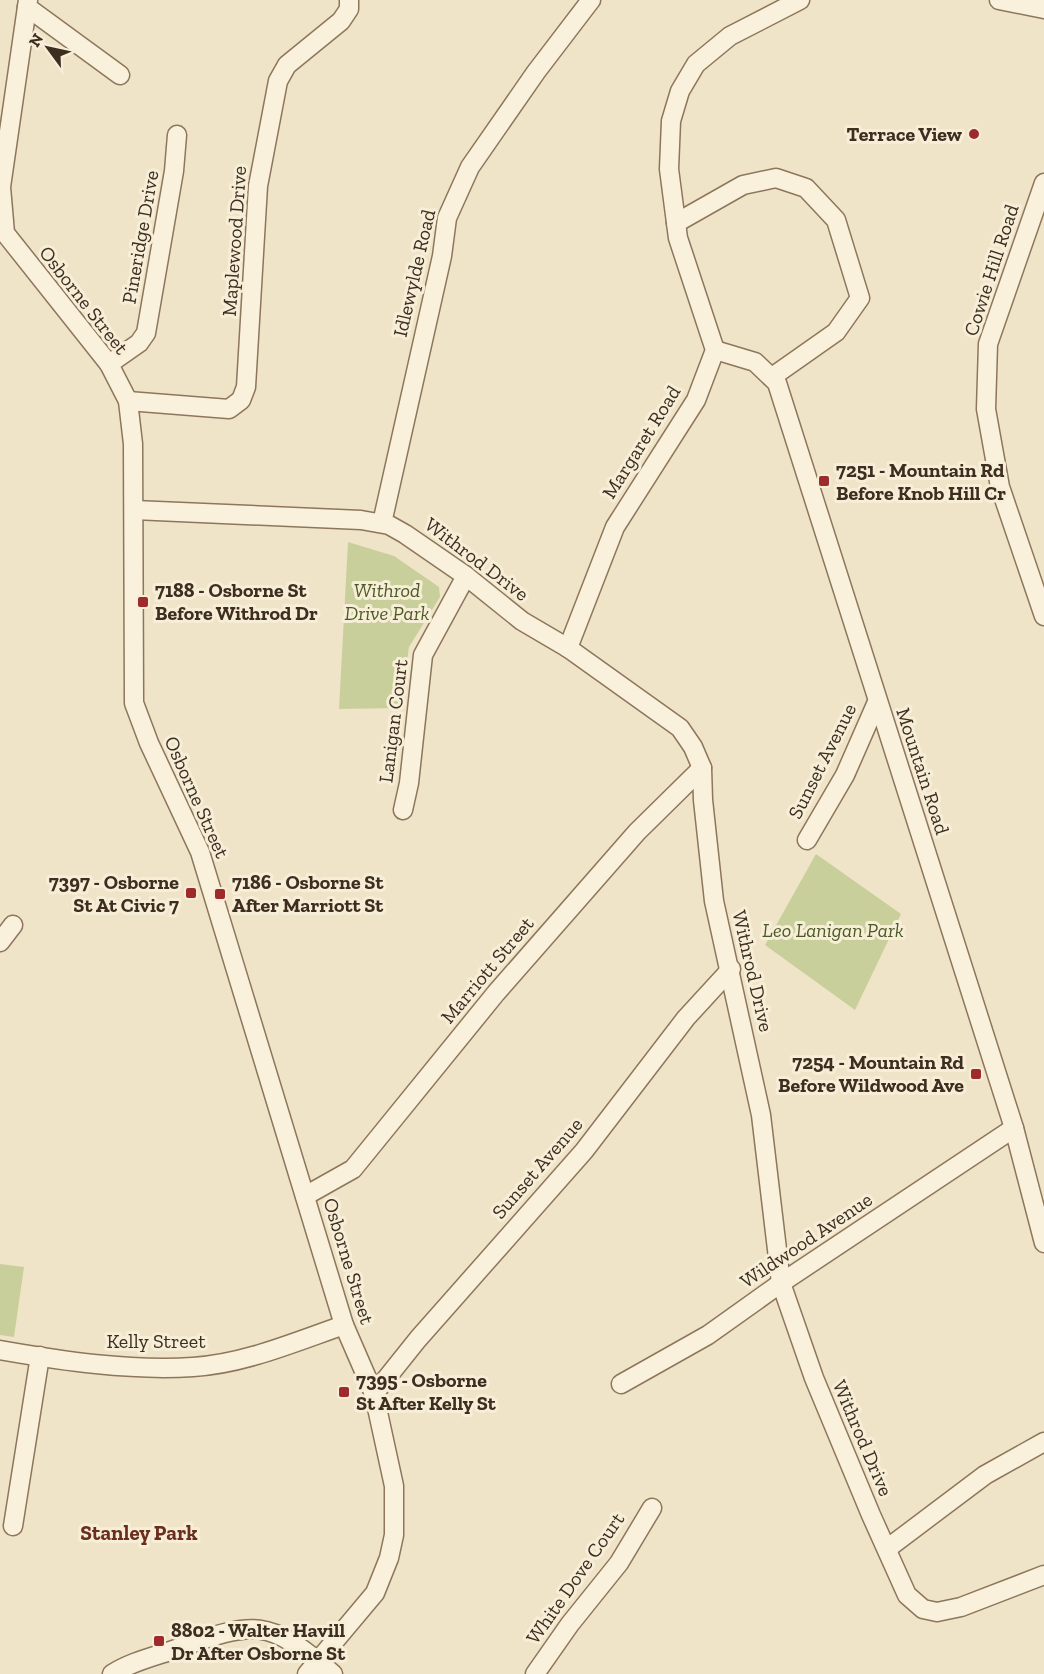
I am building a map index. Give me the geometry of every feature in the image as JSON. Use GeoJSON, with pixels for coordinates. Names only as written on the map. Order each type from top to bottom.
{"type":"FeatureCollection","features":[{"type":"Feature","properties":{"kind":"street","name":"Maplewood Drive"},"geometry":{"type":"LineString","coordinates":[[128,401],[229,409],[237,404],[244,395],[250,337],[257,195],[278,81],[287,65],[341,21],[350,0]]}},
{"type":"Feature","properties":{"kind":"street","name":"Idlewylde Road"},"geometry":{"type":"LineString","coordinates":[[382,523],[442,256],[447,218],[470,168],[536,72],[591,0]]}},
{"type":"Feature","properties":{"kind":"street"},"geometry":{"type":"LineString","coordinates":[[715,350],[678,238],[669,169],[671,120],[680,91],[696,64],[730,36],[800,0]]}},
{"type":"Feature","properties":{"kind":"street"},"geometry":{"type":"LineString","coordinates":[[999,0],[1044,9]]}},
{"type":"Feature","properties":{"kind":"street","name":"Osborne Street"},"geometry":{"type":"LineString","coordinates":[[28,4],[0,188],[5,233],[109,364],[128,401],[133,444],[134,703],[149,743],[200,852],[344,1325],[374,1394],[394,1486],[392,1547],[375,1593],[313,1668]]}},
{"type":"Feature","properties":{"kind":"street"},"geometry":{"type":"LineString","coordinates":[[28,4],[120,75]]}},
{"type":"Feature","properties":{"kind":"street","name":"Pineridge Drive"},"geometry":{"type":"LineString","coordinates":[[109,364],[139,343],[146,333],[174,171],[177,135]]}},
{"type":"Feature","properties":{"kind":"street"},"geometry":{"type":"LineString","coordinates":[[676,223],[743,185],[776,178],[806,188],[836,220],[860,298],[836,332],[772,377]]}},
{"type":"Feature","properties":{"kind":"street","name":"Cowie Hill Road"},"geometry":{"type":"LineString","coordinates":[[1044,183],[1040,205],[988,344],[986,409],[1000,487],[1044,616]]}},
{"type":"Feature","properties":{"kind":"street","name":"Mountain Road"},"geometry":{"type":"LineString","coordinates":[[715,350],[746,357],[777,383],[1014,1128],[1044,1243]]}},
{"type":"Feature","properties":{"kind":"street","name":"Margaret Road"},"geometry":{"type":"LineString","coordinates":[[568,648],[615,527],[696,400],[715,350]]}},
{"type":"Feature","properties":{"kind":"street","name":"Withrod Drive"},"geometry":{"type":"LineString","coordinates":[[134,510],[382,523],[405,534],[466,576],[522,621],[568,648],[680,728],[699,757],[702,768],[703,800],[714,901],[731,969],[761,1115],[781,1282],[814,1378],[907,1595],[917,1606],[930,1611],[961,1607],[1044,1575]]}},
{"type":"Feature","properties":{"kind":"street","name":"Lanigan Court"},"geometry":{"type":"LineString","coordinates":[[403,810],[409,783],[423,655],[466,576]]}},
{"type":"Feature","properties":{"kind":"street","name":"Sunset Avenue"},"geometry":{"type":"LineString","coordinates":[[807,840],[845,775],[877,702]]}},
{"type":"Feature","properties":{"kind":"street","name":"Marriott Street"},"geometry":{"type":"LineString","coordinates":[[305,1196],[353,1169],[496,993],[637,832],[702,768]]}},
{"type":"Feature","properties":{"kind":"street"},"geometry":{"type":"LineString","coordinates":[[0,942],[13,925]]}},
{"type":"Feature","properties":{"kind":"street","name":"Sunset Avenue"},"geometry":{"type":"LineString","coordinates":[[374,1394],[418,1340],[584,1151],[686,1018],[731,969]]}},
{"type":"Feature","properties":{"kind":"street","name":"Wildwood Avenue"},"geometry":{"type":"LineString","coordinates":[[621,1384],[708,1335],[781,1282],[1014,1128]]}},
{"type":"Feature","properties":{"kind":"street","name":"Kelly Street"},"geometry":{"type":"LineString","coordinates":[[0,1350],[116,1366],[194,1367],[252,1356],[344,1325]]}},
{"type":"Feature","properties":{"kind":"street"},"geometry":{"type":"LineString","coordinates":[[13,1526],[40,1356]]}},
{"type":"Feature","properties":{"kind":"street"},"geometry":{"type":"LineString","coordinates":[[888,1548],[985,1475],[1044,1442]]}},
{"type":"Feature","properties":{"kind":"street","name":"White Dove Court"},"geometry":{"type":"LineString","coordinates":[[535,1674],[570,1624],[619,1563],[652,1508]]}},
{"type":"Feature","properties":{"kind":"street"},"geometry":{"type":"LineString","coordinates":[[112,1674],[231,1629],[262,1629],[288,1639],[313,1668],[333,1674]]}},
{"type":"Feature","properties":{"kind":"green space","name":"Withrod Drive Park"},"geometry":{"type":"Polygon","coordinates":[[[348,542],[394,556],[439,587],[440,597],[409,647],[401,708],[339,709],[348,542]]]}},
{"type":"Feature","properties":{"kind":"green space","name":"Leo Lanigan Park"},"geometry":{"type":"Polygon","coordinates":[[[816,854],[901,914],[855,1010],[765,945],[816,854]]]}},
{"type":"Feature","properties":{"kind":"green space"},"geometry":{"type":"Polygon","coordinates":[[[0,1264],[24,1267],[14,1337],[0,1335],[0,1264]]]}},
{"type":"Feature","properties":{"kind":"place","name":"Terrace View"},"geometry":{"type":"Point","coordinates":[974,134]}},
{"type":"Feature","properties":{"kind":"place","name":"7251 - Mountain Rd Before Knob Hill Cr"},"geometry":{"type":"Point","coordinates":[824,481]}},
{"type":"Feature","properties":{"kind":"place","name":"7188 - Osborne St Before Withrod Dr"},"geometry":{"type":"Point","coordinates":[143,602]}},
{"type":"Feature","properties":{"kind":"place","name":"7397 - Osborne St At Civic 7"},"geometry":{"type":"Point","coordinates":[191,893]}},
{"type":"Feature","properties":{"kind":"place","name":"7186 - Osborne St After Marriott St"},"geometry":{"type":"Point","coordinates":[220,894]}},
{"type":"Feature","properties":{"kind":"place","name":"7254 - Mountain Rd Before Wildwood Ave"},"geometry":{"type":"Point","coordinates":[976,1074]}},
{"type":"Feature","properties":{"kind":"place","name":"7395 - Osborne St After Kelly St"},"geometry":{"type":"Point","coordinates":[344,1392]}},
{"type":"Feature","properties":{"kind":"place","name":"8802 - Walter Havill Dr After Osborne St"},"geometry":{"type":"Point","coordinates":[159,1641]}},
{"type":"Feature","properties":{"kind":"district","name":"Stanley Park"},"geometry":{"type":"Point","coordinates":[139,1533]}}]}
